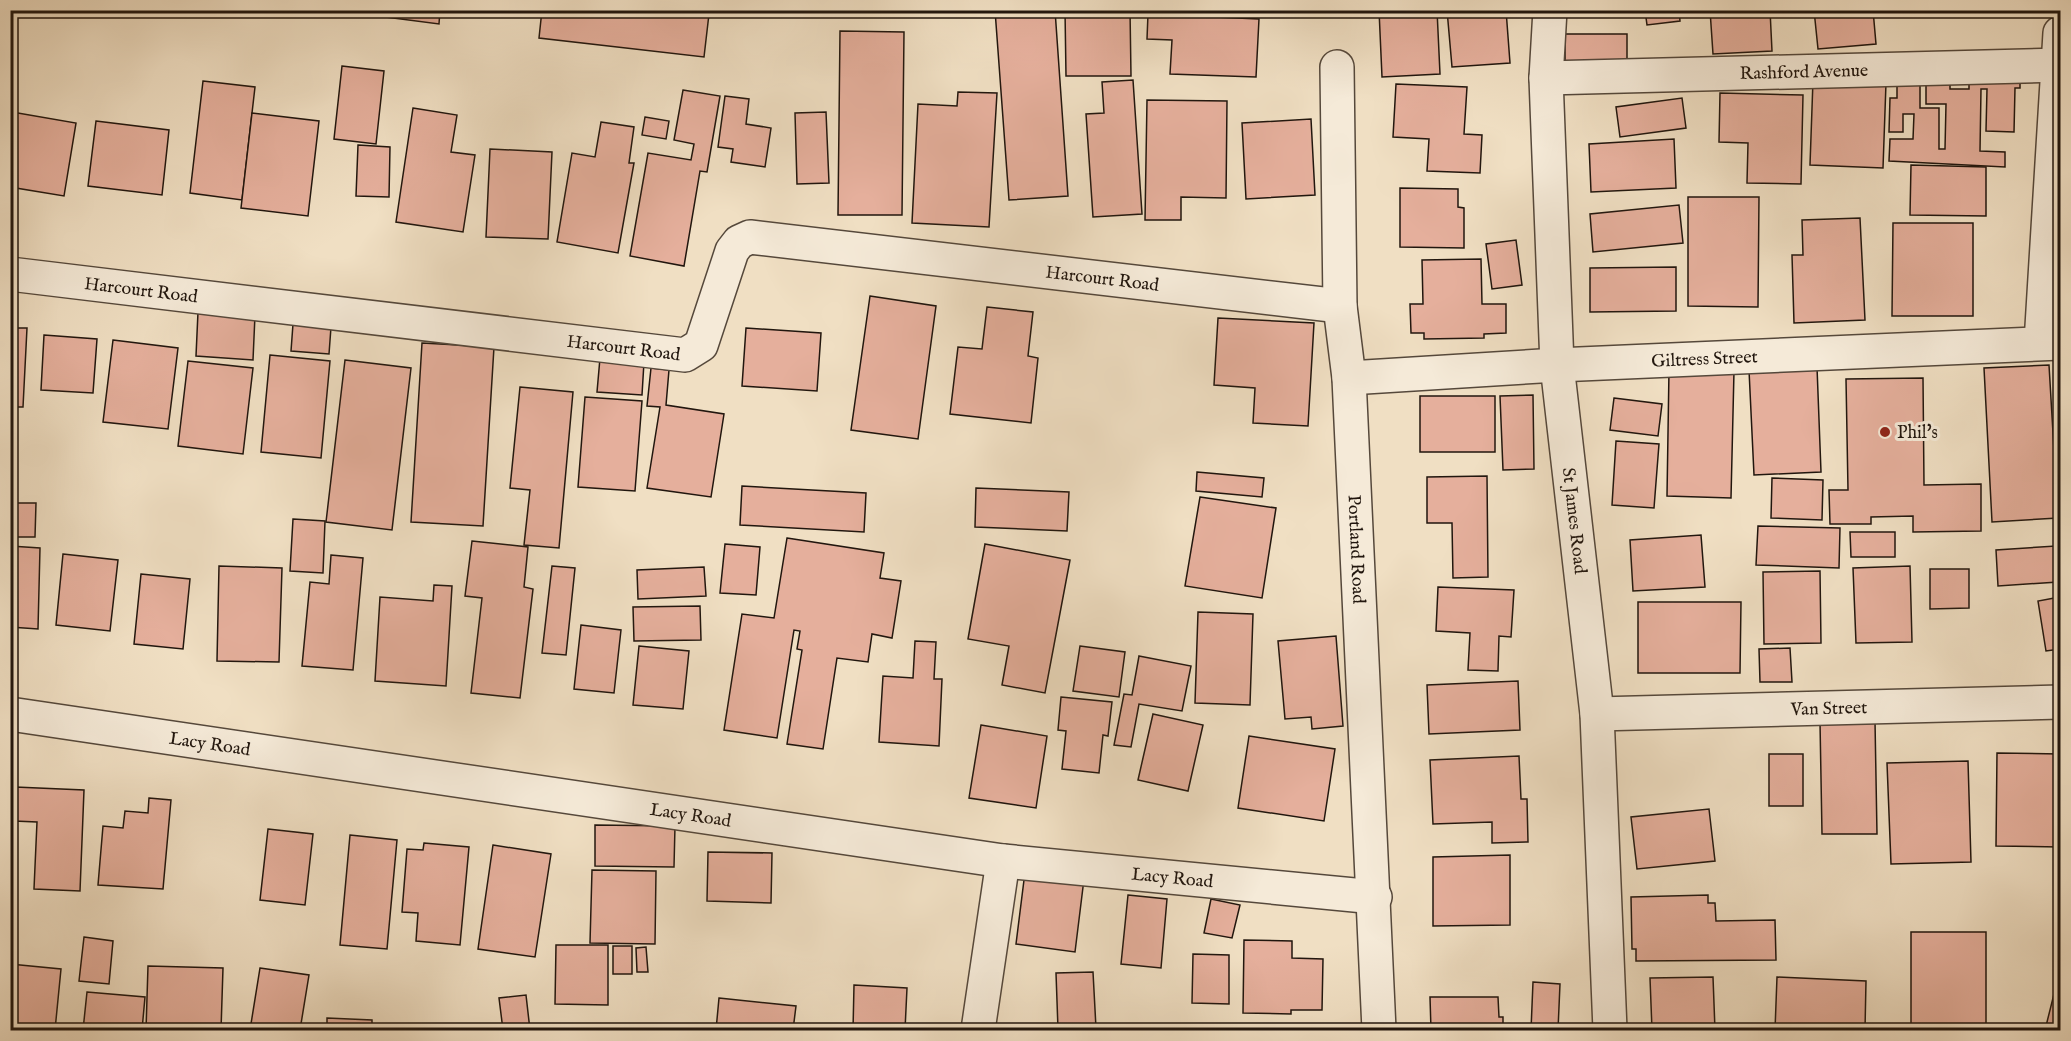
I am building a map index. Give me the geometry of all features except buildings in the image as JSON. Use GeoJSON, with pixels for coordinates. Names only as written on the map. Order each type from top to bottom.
{"type":"FeatureCollection","features":[{"type":"Feature","properties":{"kind":"street","name":"St James Road"},"geometry":{"type":"LineString","coordinates":[[1550,10],[1546,78],[1557,365],[1597,714],[1610,1030]]}},
{"type":"Feature","properties":{"kind":"street"},"geometry":{"type":"LineString","coordinates":[[2051,343],[2061,33]]}},
{"type":"Feature","properties":{"kind":"street","name":"Rashford Avenue"},"geometry":{"type":"LineString","coordinates":[[1546,78],[2060,65]]}},
{"type":"Feature","properties":{"kind":"street","name":"Portland Road"},"geometry":{"type":"LineString","coordinates":[[1337,67],[1340,306],[1349,378],[1375,897],[1379,1030]]}},
{"type":"Feature","properties":{"kind":"street","name":"Harcourt Road"},"geometry":{"type":"LineString","coordinates":[[10,274],[685,355],[701,345],[732,251],[740,242],[750,237],[1340,306]]}},
{"type":"Feature","properties":{"kind":"street","name":"Giltress Street"},"geometry":{"type":"LineString","coordinates":[[1349,378],[1557,365],[2051,343]]}},
{"type":"Feature","properties":{"kind":"street","name":"Van Street"},"geometry":{"type":"LineString","coordinates":[[1597,714],[2061,702]]}},
{"type":"Feature","properties":{"kind":"street","name":"Lacy Road"},"geometry":{"type":"LineString","coordinates":[[10,714],[1003,861],[1375,897]]}},
{"type":"Feature","properties":{"kind":"street"},"geometry":{"type":"LineString","coordinates":[[978,1030],[1003,861]]}},
{"type":"Feature","properties":{"kind":"place","name":"Phil's"},"geometry":{"type":"Point","coordinates":[1885,432]}}]}
